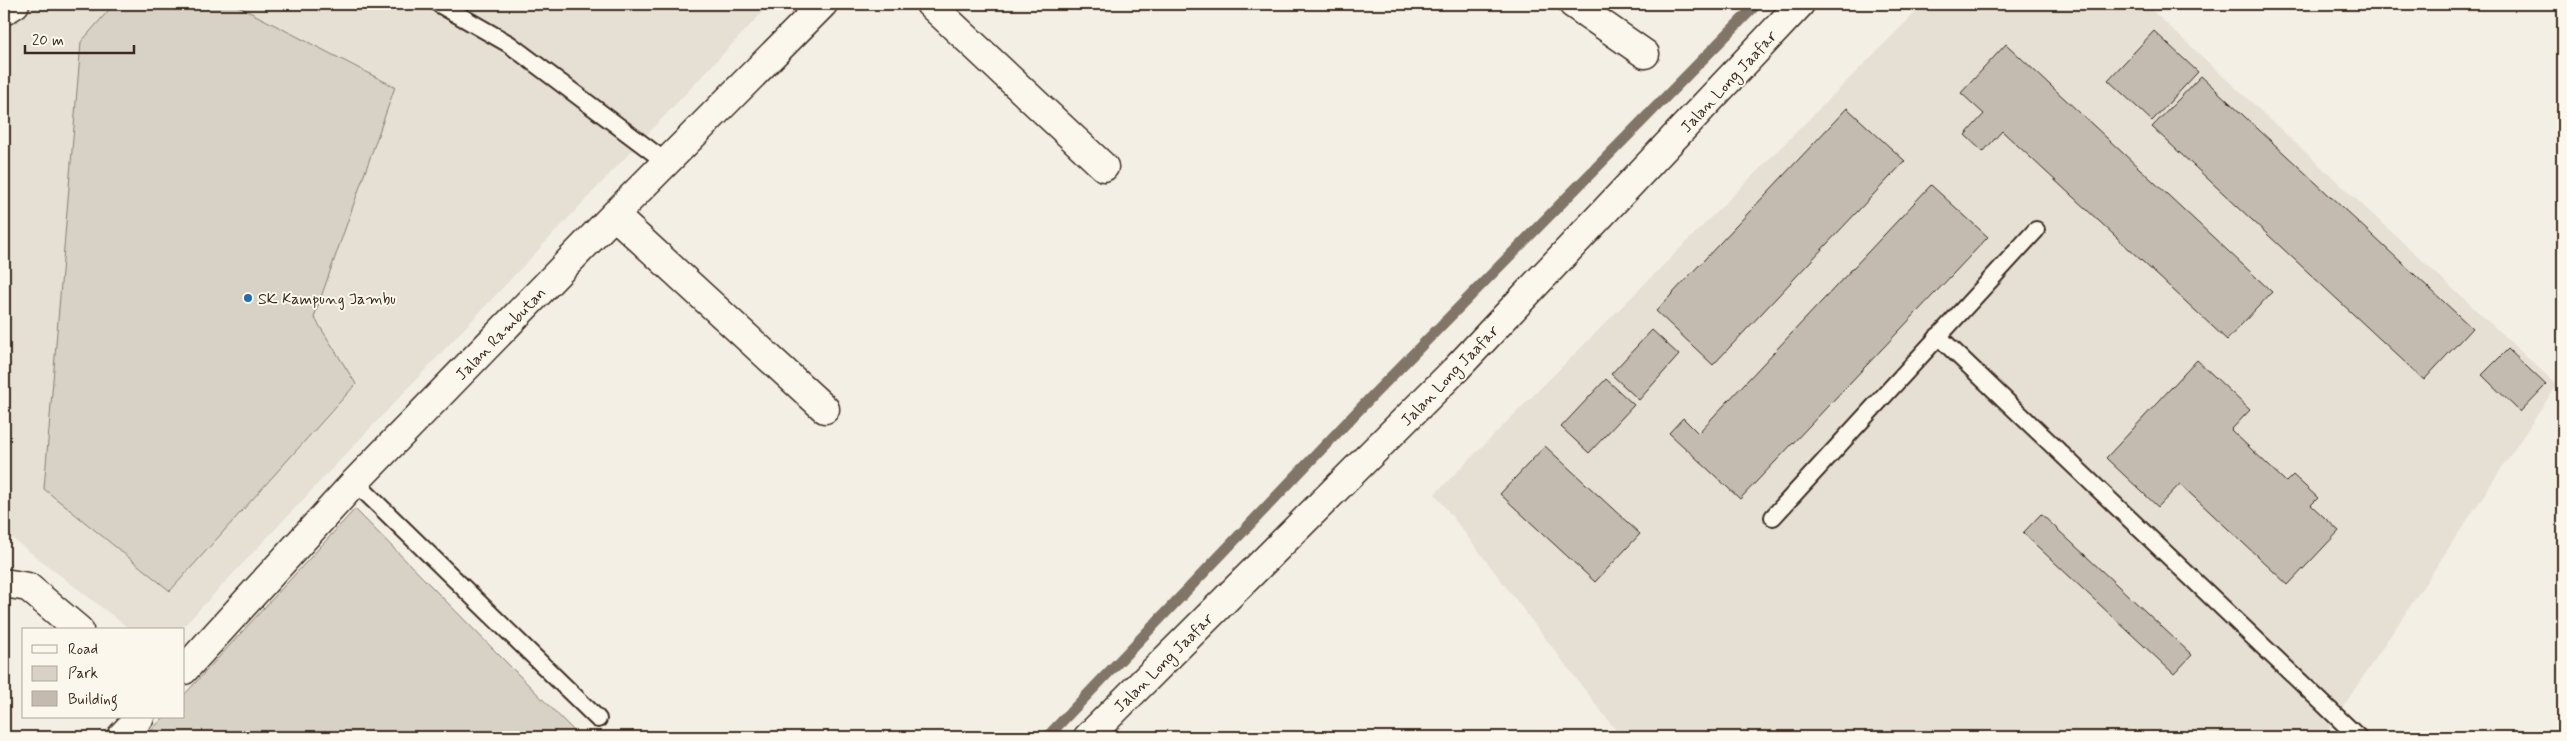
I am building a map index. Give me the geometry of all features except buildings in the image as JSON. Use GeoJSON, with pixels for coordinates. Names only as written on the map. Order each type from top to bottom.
{"type":"FeatureCollection","features":[{"type":"Feature","properties":{"kind":"street"},"geometry":{"type":"LineString","coordinates":[[4,11],[15,4]]}},
{"type":"Feature","properties":{"kind":"street","name":"Jalan Rambutan"},"geometry":{"type":"LineString","coordinates":[[185,669],[355,482],[614,215],[823,4]]}},
{"type":"Feature","properties":{"kind":"street"},"geometry":{"type":"LineString","coordinates":[[930,4],[1104,167]]}},
{"type":"Feature","properties":{"kind":"street"},"geometry":{"type":"LineString","coordinates":[[1573,4],[1644,54]]}},
{"type":"Feature","properties":{"kind":"street","name":"Jalan Long Jaafar"},"geometry":{"type":"LineString","coordinates":[[1088,737],[1455,370],[1800,4]]}},
{"type":"Feature","properties":{"kind":"street"},"geometry":{"type":"LineString","coordinates":[[614,215],[825,409]]}},
{"type":"Feature","properties":{"kind":"street"},"geometry":{"type":"LineString","coordinates":[[4,584],[28,587],[76,628]]}},
{"type":"Feature","properties":{"kind":"street"},"geometry":{"type":"LineString","coordinates":[[122,737],[139,718]]}},
{"type":"Feature","properties":{"kind":"lane"},"geometry":{"type":"LineString","coordinates":[[439,4],[509,44],[666,162]]}},
{"type":"Feature","properties":{"kind":"lane"},"geometry":{"type":"LineString","coordinates":[[1773,517],[2036,230]]}},
{"type":"Feature","properties":{"kind":"lane"},"geometry":{"type":"LineString","coordinates":[[1938,336],[2358,737]]}},
{"type":"Feature","properties":{"kind":"lane"},"geometry":{"type":"LineString","coordinates":[[355,482],[598,719]]}},
{"type":"Feature","properties":{"kind":"shaded area","name":"SK Kampung Jambu"},"geometry":{"type":"Polygon","coordinates":[[[13,4],[770,4],[182,628],[128,628],[4,532],[4,65],[13,4]]]}},
{"type":"Feature","properties":{"kind":"shaded area"},"geometry":{"type":"Polygon","coordinates":[[[1924,4],[2145,4],[2557,385],[2323,737],[1621,737],[1435,494],[1924,4]]]}},
{"type":"Feature","properties":{"kind":"green space"},"geometry":{"type":"Polygon","coordinates":[[[114,4],[234,4],[395,87],[314,317],[356,384],[170,591],[44,489],[81,42],[114,4]]]}},
{"type":"Feature","properties":{"kind":"green space"},"geometry":{"type":"Polygon","coordinates":[[[355,509],[580,737],[145,737],[163,718],[185,718],[185,694],[355,509]]]}},
{"type":"Feature","properties":{"kind":"waterway"},"geometry":{"type":"LineString","coordinates":[[1047,737],[1375,393],[1757,4]]}},
{"type":"Feature","properties":{"kind":"place","name":"SK Kampung Jambu"},"geometry":{"type":"Point","coordinates":[248,298]}}]}
